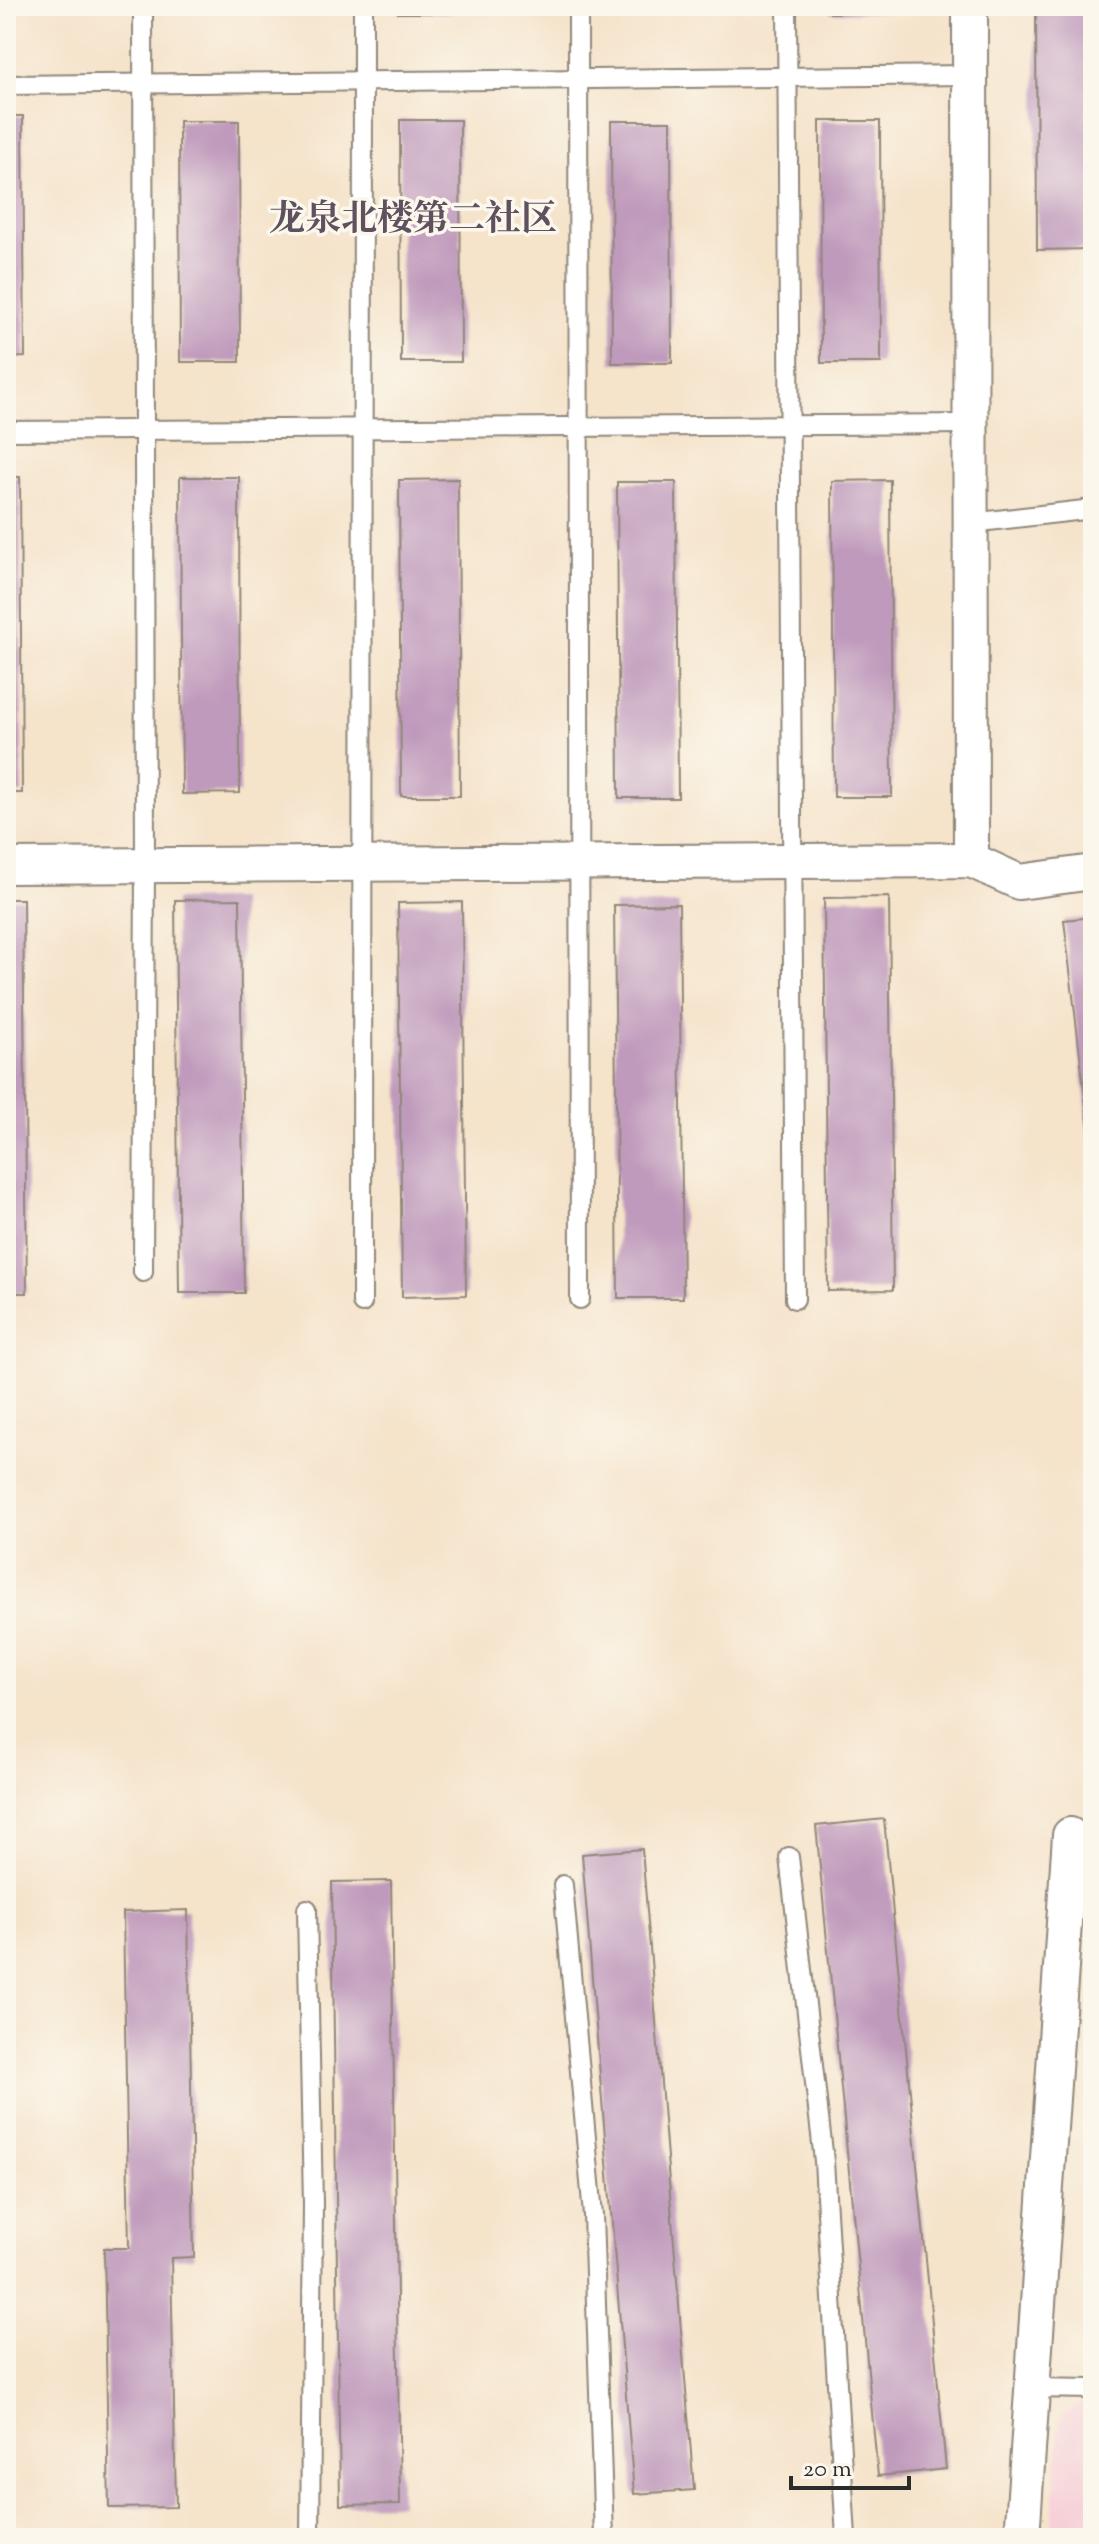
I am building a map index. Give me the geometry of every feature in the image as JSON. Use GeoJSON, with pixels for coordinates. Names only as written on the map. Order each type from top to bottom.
{"type":"FeatureCollection","features":[{"type":"Feature","properties":{"kind":"street"},"geometry":{"type":"LineString","coordinates":[[970,6],[971,860]]}},
{"type":"Feature","properties":{"kind":"street"},"geometry":{"type":"LineString","coordinates":[[6,866],[971,860],[1019,882],[1093,872]]}},
{"type":"Feature","properties":{"kind":"street"},"geometry":{"type":"LineString","coordinates":[[1022,2538],[1070,1835]]}},
{"type":"Feature","properties":{"kind":"lane"},"geometry":{"type":"LineString","coordinates":[[143,6],[143,1272]]}},
{"type":"Feature","properties":{"kind":"lane"},"geometry":{"type":"LineString","coordinates":[[362,1303],[363,6]]}},
{"type":"Feature","properties":{"kind":"lane"},"geometry":{"type":"LineString","coordinates":[[578,6],[580,1299]]}},
{"type":"Feature","properties":{"kind":"lane"},"geometry":{"type":"LineString","coordinates":[[787,6],[795,1299]]}},
{"type":"Feature","properties":{"kind":"lane"},"geometry":{"type":"LineString","coordinates":[[6,85],[970,75]]}},
{"type":"Feature","properties":{"kind":"lane"},"geometry":{"type":"LineString","coordinates":[[6,431],[971,424]]}},
{"type":"Feature","properties":{"kind":"lane"},"geometry":{"type":"LineString","coordinates":[[971,523],[1093,509]]}},
{"type":"Feature","properties":{"kind":"lane"},"geometry":{"type":"LineString","coordinates":[[789,1857],[824,2161],[846,2538]]}},
{"type":"Feature","properties":{"kind":"lane"},"geometry":{"type":"LineString","coordinates":[[563,1885],[593,2215],[604,2538]]}},
{"type":"Feature","properties":{"kind":"lane"},"geometry":{"type":"LineString","coordinates":[[307,1909],[313,2204],[310,2538]]}},
{"type":"Feature","properties":{"kind":"lane"},"geometry":{"type":"LineString","coordinates":[[1032,2388],[1093,2389]]}},
{"type":"Feature","properties":{"kind":"shaded area"},"geometry":{"type":"Polygon","coordinates":[[[1084,2402],[1093,2402],[1093,2538],[1051,2538],[1060,2417],[1084,2402]]]}},
{"type":"Feature","properties":{"kind":"building"},"geometry":{"type":"Polygon","coordinates":[[[180,6],[238,6],[238,11],[180,11],[180,6]]]}},
{"type":"Feature","properties":{"kind":"building"},"geometry":{"type":"Polygon","coordinates":[[[398,6],[456,6],[456,13],[398,13],[398,6]]]}},
{"type":"Feature","properties":{"kind":"building"},"geometry":{"type":"Polygon","coordinates":[[[620,6],[679,6],[679,11],[620,12],[620,6]]]}},
{"type":"Feature","properties":{"kind":"building"},"geometry":{"type":"Polygon","coordinates":[[[830,6],[888,6],[888,12],[830,13],[830,6]]]}},
{"type":"Feature","properties":{"kind":"building"},"geometry":{"type":"Polygon","coordinates":[[[1036,8],[1093,8],[1093,249],[1037,250],[1036,8]]]}},
{"type":"Feature","properties":{"kind":"building"},"geometry":{"type":"Polygon","coordinates":[[[6,116],[23,116],[25,357],[6,358],[6,116]]]}},
{"type":"Feature","properties":{"kind":"building"},"geometry":{"type":"Polygon","coordinates":[[[400,120],[460,120],[461,362],[401,362],[400,120]]]}},
{"type":"Feature","properties":{"kind":"building"},"geometry":{"type":"Polygon","coordinates":[[[179,121],[239,121],[240,362],[180,362],[179,121]]]}},
{"type":"Feature","properties":{"kind":"building"},"geometry":{"type":"Polygon","coordinates":[[[611,121],[671,121],[672,363],[612,363],[611,121]]]}},
{"type":"Feature","properties":{"kind":"building"},"geometry":{"type":"Polygon","coordinates":[[[820,121],[880,121],[881,363],[821,363],[820,121]]]}},
{"type":"Feature","properties":{"kind":"building"},"geometry":{"type":"Polygon","coordinates":[[[6,477],[20,477],[22,793],[6,793],[6,477]]]}},
{"type":"Feature","properties":{"kind":"building"},"geometry":{"type":"Polygon","coordinates":[[[180,477],[239,477],[240,793],[182,794],[180,477]]]}},
{"type":"Feature","properties":{"kind":"building"},"geometry":{"type":"Polygon","coordinates":[[[458,479],[460,796],[401,796],[399,480],[458,479]]]}},
{"type":"Feature","properties":{"kind":"building"},"geometry":{"type":"Polygon","coordinates":[[[890,480],[892,797],[834,797],[832,481],[890,480]]]}},
{"type":"Feature","properties":{"kind":"building"},"geometry":{"type":"Polygon","coordinates":[[[617,482],[676,482],[678,798],[619,798],[617,482]]]}},
{"type":"Feature","properties":{"kind":"building"},"geometry":{"type":"Polygon","coordinates":[[[889,897],[893,1290],[828,1291],[824,898],[889,897]]]}},
{"type":"Feature","properties":{"kind":"building"},"geometry":{"type":"Polygon","coordinates":[[[6,899],[23,899],[27,1293],[6,1293],[6,899]]]}},
{"type":"Feature","properties":{"kind":"building"},"geometry":{"type":"Polygon","coordinates":[[[240,899],[244,1293],[179,1293],[175,900],[240,899]]]}},
{"type":"Feature","properties":{"kind":"building"},"geometry":{"type":"Polygon","coordinates":[[[462,902],[466,1295],[402,1297],[398,903],[462,902]]]}},
{"type":"Feature","properties":{"kind":"building"},"geometry":{"type":"Polygon","coordinates":[[[679,904],[683,1298],[618,1298],[614,905],[679,904]]]}},
{"type":"Feature","properties":{"kind":"building"},"geometry":{"type":"Polygon","coordinates":[[[1093,917],[1093,1147],[1091,1148],[1064,920],[1093,917]]]}},
{"type":"Feature","properties":{"kind":"building"},"geometry":{"type":"Polygon","coordinates":[[[884,1819],[946,2469],[878,2476],[816,1826],[884,1819]]]}},
{"type":"Feature","properties":{"kind":"building"},"geometry":{"type":"Polygon","coordinates":[[[642,1849],[694,2490],[634,2494],[582,1854],[642,1849]]]}},
{"type":"Feature","properties":{"kind":"building"},"geometry":{"type":"Polygon","coordinates":[[[391,1881],[400,2504],[340,2505],[332,1882],[391,1881]]]}},
{"type":"Feature","properties":{"kind":"building"},"geometry":{"type":"Polygon","coordinates":[[[188,1910],[194,2257],[171,2258],[176,2507],[109,2508],[104,2248],[129,2248],[123,1912],[188,1910]]]}},
{"type":"Feature","properties":{"kind":"district","name":"龙泉北楼第二社区"},"geometry":{"type":"Point","coordinates":[413,217]}}]}
